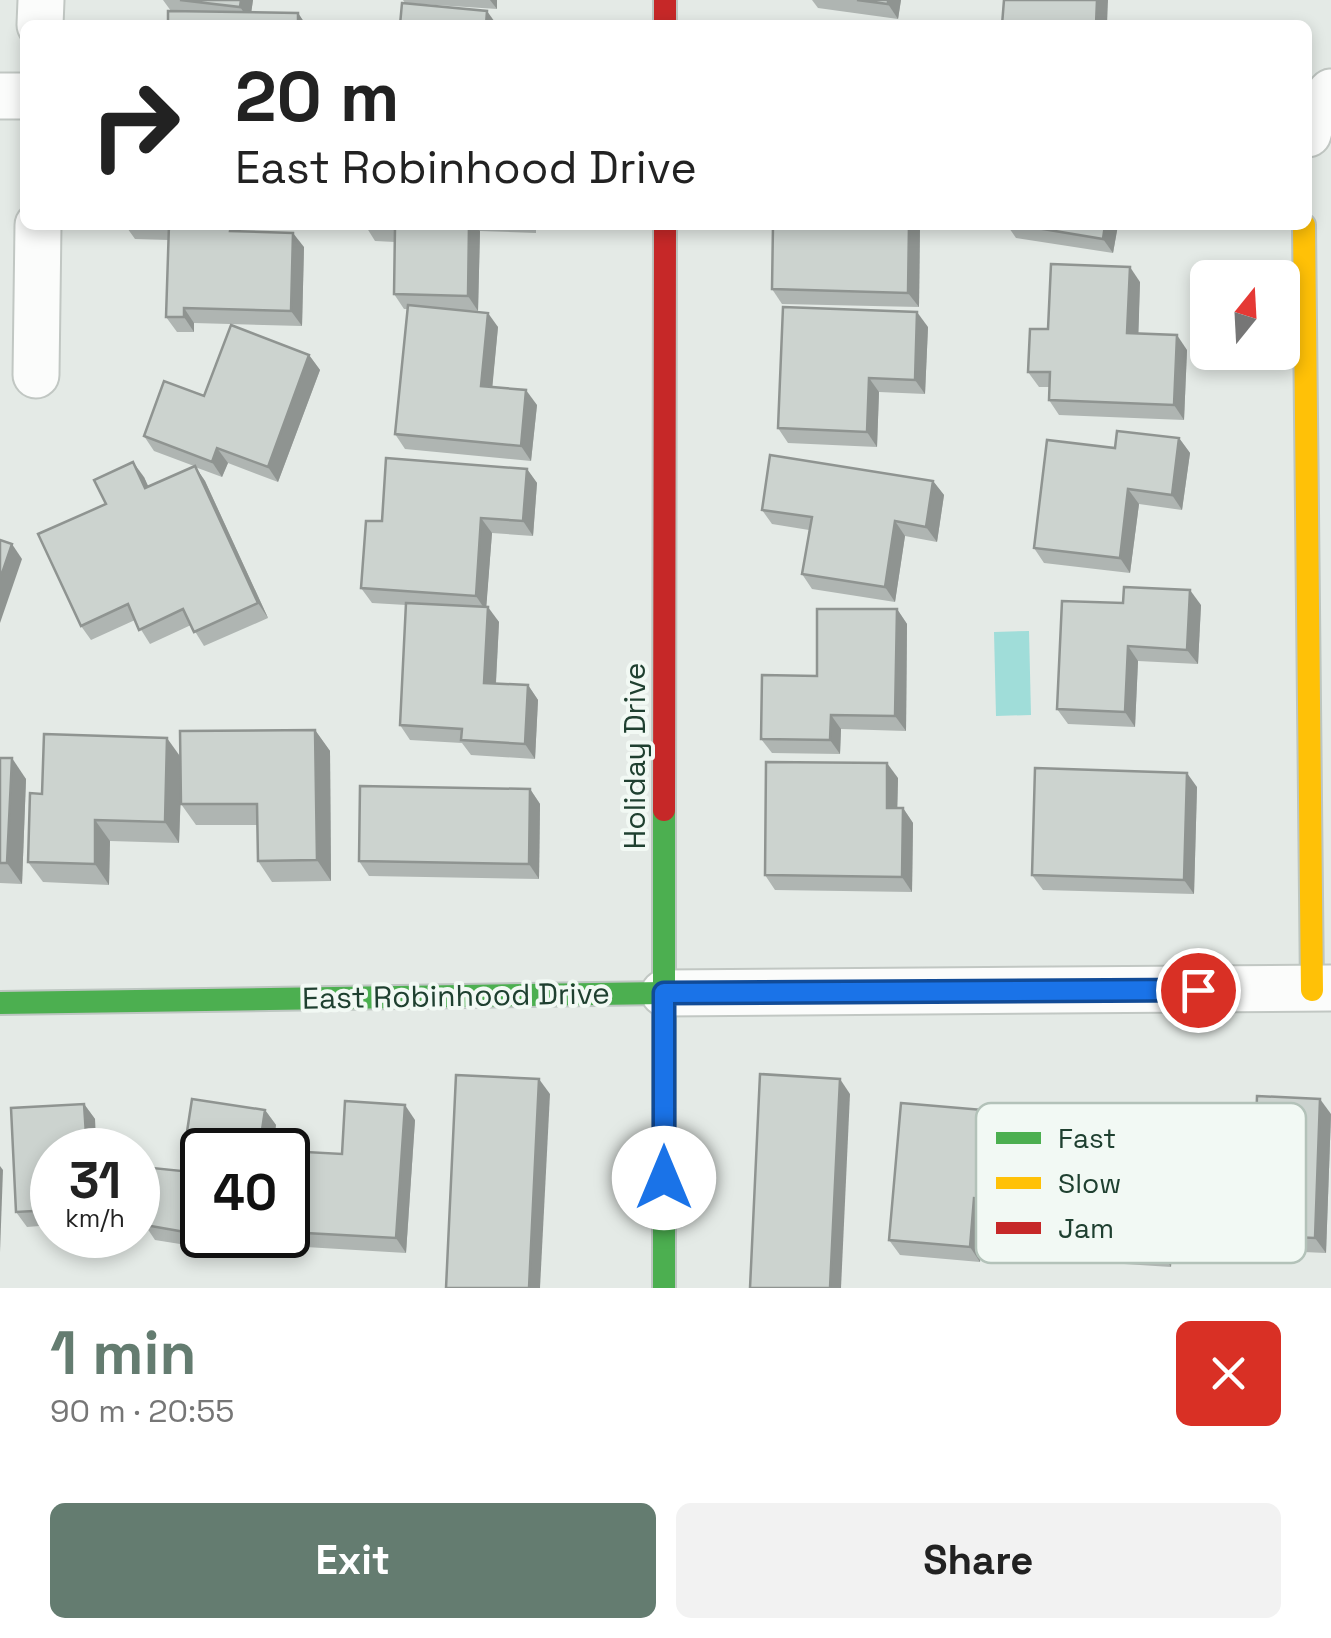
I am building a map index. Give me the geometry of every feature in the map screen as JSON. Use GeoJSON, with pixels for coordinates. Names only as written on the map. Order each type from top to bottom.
{"type":"FeatureCollection","features":[{"type":"Feature","properties":{"kind":"street"},"geometry":{"type":"LineString","coordinates":[[1312,119],[1331,92]]}},
{"type":"Feature","properties":{"kind":"street"},"geometry":{"type":"LineString","coordinates":[[36,375],[38,230]]}},
{"type":"Feature","properties":{"kind":"street","name":"Holiday Drive"},"geometry":{"type":"LineString","coordinates":[[664,1288],[665,230]]}},
{"type":"Feature","properties":{"kind":"street"},"geometry":{"type":"LineString","coordinates":[[1304,230],[1322,989]]}},
{"type":"Feature","properties":{"kind":"street","name":"East Robinhood Drive"},"geometry":{"type":"LineString","coordinates":[[0,1003],[1322,989]]}},
{"type":"Feature","properties":{"kind":"water"},"geometry":{"type":"Polygon","coordinates":[[[1029,631],[1031,715],[996,716],[994,632],[1029,631]]]}},
{"type":"Feature","properties":{"kind":"building"},"geometry":{"type":"Polygon","coordinates":[[[180,0],[241,0],[240,7],[180,0]]]}},
{"type":"Feature","properties":{"kind":"building"},"geometry":{"type":"Polygon","coordinates":[[[1004,0],[1097,0],[1096,20],[1002,20],[1004,0]]]}},
{"type":"Feature","properties":{"kind":"building"},"geometry":{"type":"Polygon","coordinates":[[[402,3],[487,11],[486,20],[400,20],[402,3]]]}},
{"type":"Feature","properties":{"kind":"building"},"geometry":{"type":"Polygon","coordinates":[[[168,11],[298,13],[298,20],[168,20],[168,11]]]}},
{"type":"Feature","properties":{"kind":"building"},"geometry":{"type":"Polygon","coordinates":[[[169,230],[293,233],[291,311],[184,308],[184,317],[166,317],[169,230]]]}},
{"type":"Feature","properties":{"kind":"building"},"geometry":{"type":"Polygon","coordinates":[[[395,230],[469,230],[468,296],[394,294],[395,230]]]}},
{"type":"Feature","properties":{"kind":"building"},"geometry":{"type":"Polygon","coordinates":[[[773,230],[909,230],[908,293],[772,289],[773,230]]]}},
{"type":"Feature","properties":{"kind":"building"},"geometry":{"type":"Polygon","coordinates":[[[1049,230],[1104,230],[1103,239],[1049,230]]]}},
{"type":"Feature","properties":{"kind":"building"},"geometry":{"type":"Polygon","coordinates":[[[1051,264],[1130,267],[1127,333],[1177,335],[1174,405],[1049,400],[1050,372],[1028,372],[1030,329],[1048,329],[1051,264]]]}},
{"type":"Feature","properties":{"kind":"building"},"geometry":{"type":"Polygon","coordinates":[[[408,305],[488,313],[481,386],[526,390],[521,446],[395,434],[408,305]]]}},
{"type":"Feature","properties":{"kind":"building"},"geometry":{"type":"Polygon","coordinates":[[[783,307],[917,312],[915,380],[869,378],[867,432],[778,428],[783,307]]]}},
{"type":"Feature","properties":{"kind":"building"},"geometry":{"type":"Polygon","coordinates":[[[231,325],[309,355],[268,467],[217,448],[212,462],[144,436],[164,381],[204,396],[231,325]]]}},
{"type":"Feature","properties":{"kind":"building"},"geometry":{"type":"Polygon","coordinates":[[[1117,431],[1179,438],[1172,495],[1128,489],[1120,558],[1034,548],[1047,440],[1115,448],[1117,431]]]}},
{"type":"Feature","properties":{"kind":"building"},"geometry":{"type":"Polygon","coordinates":[[[770,455],[933,481],[926,527],[895,521],[885,587],[802,574],[812,517],[762,510],[770,455]]]}},
{"type":"Feature","properties":{"kind":"building"},"geometry":{"type":"Polygon","coordinates":[[[386,458],[527,469],[523,521],[481,518],[476,596],[361,588],[366,521],[382,521],[386,458]]]}},
{"type":"Feature","properties":{"kind":"building"},"geometry":{"type":"Polygon","coordinates":[[[133,462],[145,488],[195,466],[258,603],[194,632],[183,609],[139,630],[128,604],[81,626],[38,534],[106,504],[94,480],[133,462]]]}},
{"type":"Feature","properties":{"kind":"building"},"geometry":{"type":"Polygon","coordinates":[[[0,540],[12,544],[0,579],[0,540]]]}},
{"type":"Feature","properties":{"kind":"building"},"geometry":{"type":"Polygon","coordinates":[[[1124,587],[1190,590],[1187,650],[1128,646],[1125,712],[1057,709],[1062,601],[1123,603],[1124,587]]]}},
{"type":"Feature","properties":{"kind":"building"},"geometry":{"type":"Polygon","coordinates":[[[406,603],[488,607],[484,683],[528,685],[525,744],[461,740],[462,729],[400,725],[406,603]]]}},
{"type":"Feature","properties":{"kind":"building"},"geometry":{"type":"Polygon","coordinates":[[[817,609],[897,609],[895,716],[831,715],[830,740],[761,739],[762,675],[817,676],[817,609]]]}},
{"type":"Feature","properties":{"kind":"building"},"geometry":{"type":"Polygon","coordinates":[[[315,730],[317,860],[258,861],[257,804],[181,804],[180,731],[315,730]]]}},
{"type":"Feature","properties":{"kind":"building"},"geometry":{"type":"Polygon","coordinates":[[[44,734],[167,738],[165,822],[95,820],[95,864],[28,862],[30,793],[42,794],[44,734]]]}},
{"type":"Feature","properties":{"kind":"building"},"geometry":{"type":"Polygon","coordinates":[[[0,758],[12,758],[7,863],[0,863],[0,758]]]}},
{"type":"Feature","properties":{"kind":"building"},"geometry":{"type":"Polygon","coordinates":[[[766,762],[887,763],[887,808],[903,808],[902,877],[765,875],[766,762]]]}},
{"type":"Feature","properties":{"kind":"building"},"geometry":{"type":"Polygon","coordinates":[[[1035,768],[1187,773],[1184,880],[1032,875],[1035,768]]]}},
{"type":"Feature","properties":{"kind":"building"},"geometry":{"type":"Polygon","coordinates":[[[360,786],[530,789],[529,864],[359,861],[360,786]]]}},
{"type":"Feature","properties":{"kind":"building"},"geometry":{"type":"Polygon","coordinates":[[[760,1074],[840,1079],[830,1288],[750,1288],[760,1074]]]}},
{"type":"Feature","properties":{"kind":"building"},"geometry":{"type":"Polygon","coordinates":[[[456,1075],[539,1079],[529,1288],[446,1288],[456,1075]]]}},
{"type":"Feature","properties":{"kind":"building"},"geometry":{"type":"Polygon","coordinates":[[[1257,1096],[1320,1099],[1315,1238],[1306,1238],[1306,1103],[1257,1103],[1257,1096]]]}},
{"type":"Feature","properties":{"kind":"building"},"geometry":{"type":"Polygon","coordinates":[[[192,1099],[265,1110],[262,1128],[188,1128],[192,1099]]]}},
{"type":"Feature","properties":{"kind":"building"},"geometry":{"type":"Polygon","coordinates":[[[345,1101],[405,1105],[396,1238],[310,1233],[310,1152],[342,1154],[345,1101]]]}},
{"type":"Feature","properties":{"kind":"building"},"geometry":{"type":"Polygon","coordinates":[[[901,1103],[976,1109],[976,1198],[970,1247],[889,1240],[901,1103]]]}},
{"type":"Feature","properties":{"kind":"building"},"geometry":{"type":"Polygon","coordinates":[[[84,1104],[86,1128],[30,1128],[30,1211],[16,1212],[11,1108],[84,1104]]]}},
{"type":"Feature","properties":{"kind":"building"},"geometry":{"type":"Polygon","coordinates":[[[160,1169],[180,1171],[180,1231],[160,1228],[160,1169]]]}},
{"type":"Feature","properties":{"kind":"traffic: fast"},"geometry":{"type":"LineString","coordinates":[[664,810],[664,1288]]}},
{"type":"Feature","properties":{"kind":"traffic: fast"},"geometry":{"type":"LineString","coordinates":[[0,1003],[664,993]]}},
{"type":"Feature","properties":{"kind":"traffic: slow"},"geometry":{"type":"LineString","coordinates":[[1304,230],[1312,990]]}},
{"type":"Feature","properties":{"kind":"traffic: jam"},"geometry":{"type":"LineString","coordinates":[[665,0],[665,20]]}},
{"type":"Feature","properties":{"kind":"traffic: jam"},"geometry":{"type":"LineString","coordinates":[[664,810],[665,230]]}},
{"type":"Feature","properties":{"kind":"route"},"geometry":{"type":"LineString","coordinates":[[664,1178],[664,993],[1198,990]]}}]}
